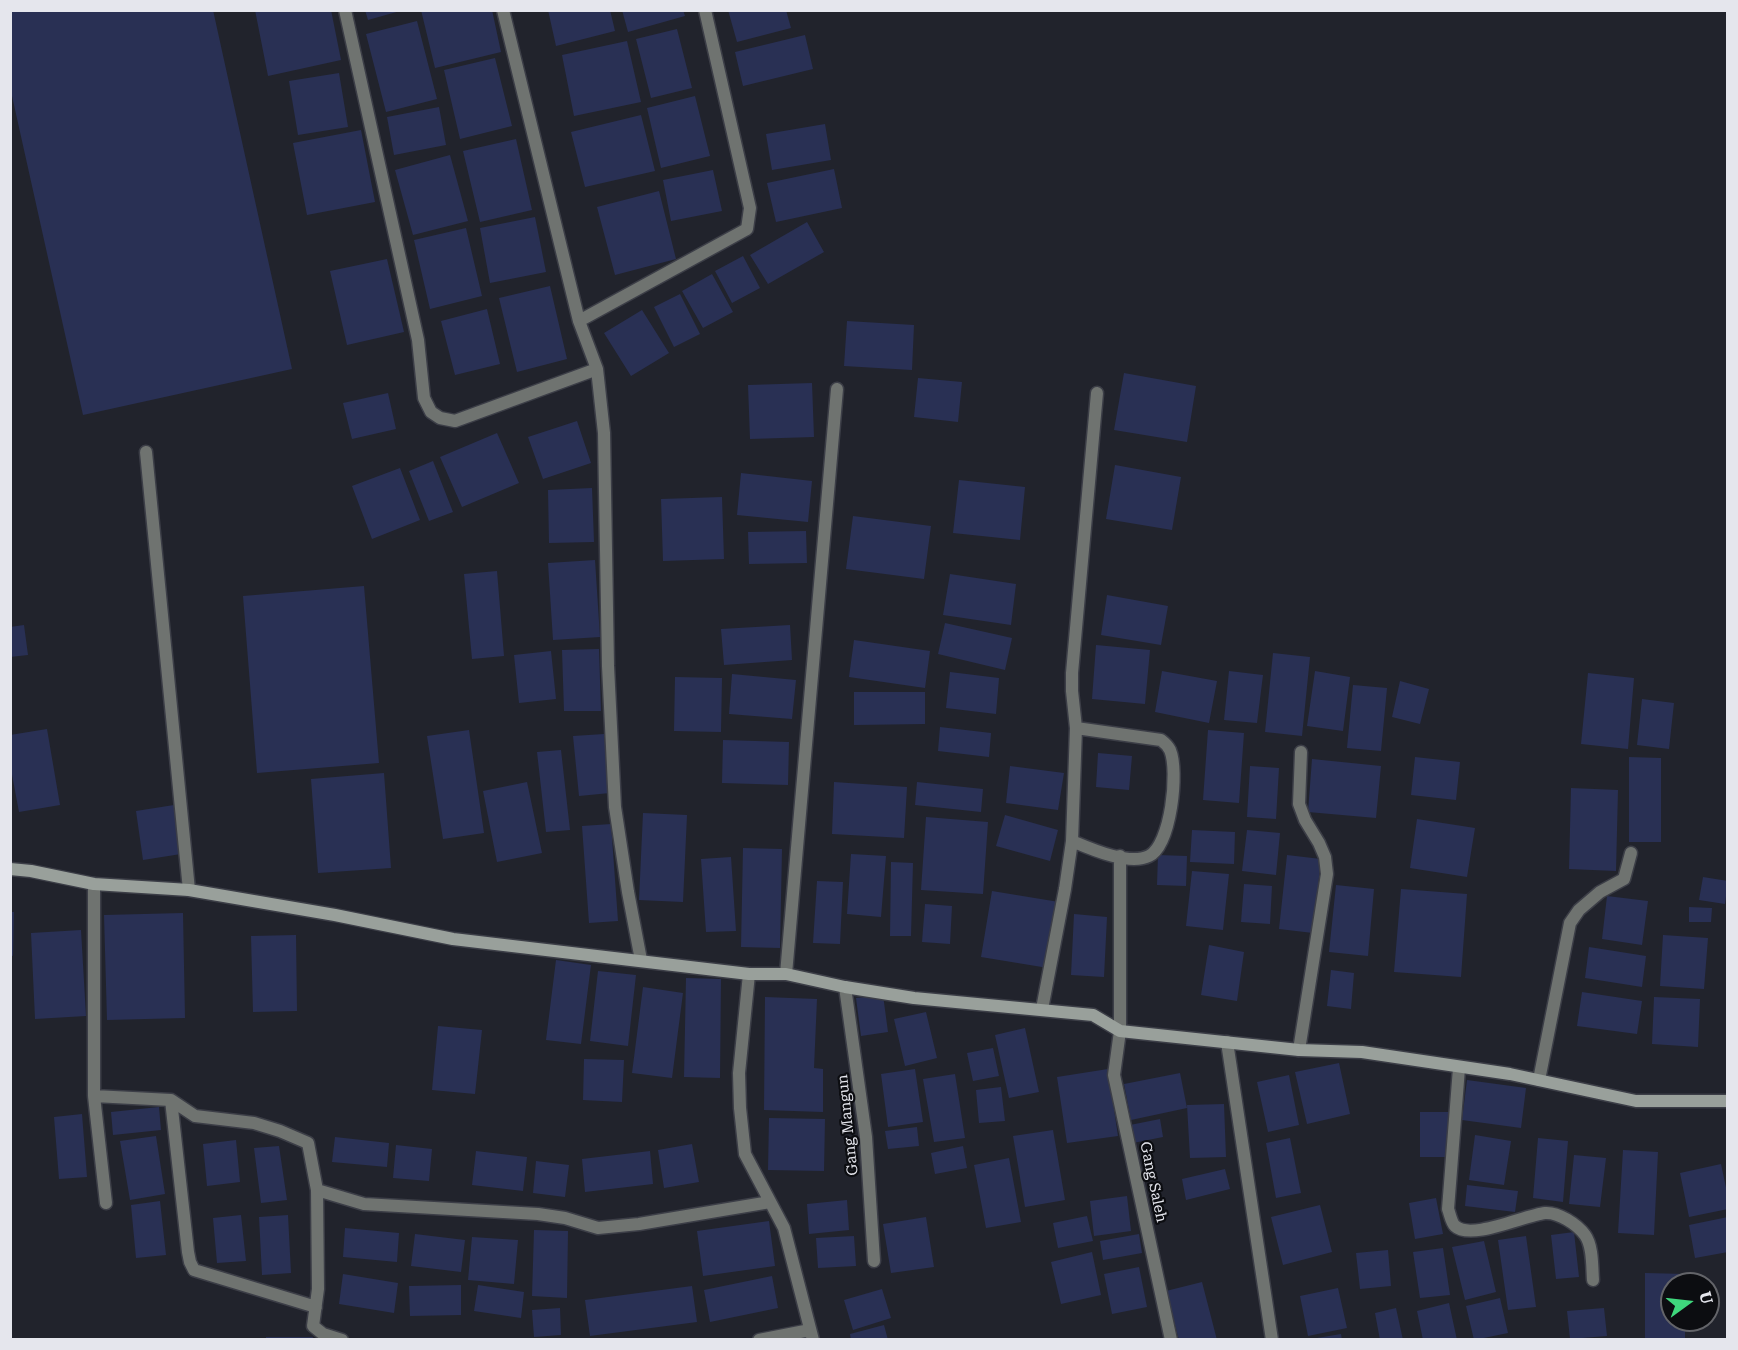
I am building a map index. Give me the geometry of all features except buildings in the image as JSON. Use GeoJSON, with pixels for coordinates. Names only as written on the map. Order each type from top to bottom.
{"type":"FeatureCollection","features":[{"type":"Feature","properties":{"kind":"street"},"geometry":{"type":"LineString","coordinates":[[345,10],[418,340],[424,398],[431,412],[440,418],[455,421],[597,369]]}},
{"type":"Feature","properties":{"kind":"street"},"geometry":{"type":"LineString","coordinates":[[503,10],[579,321],[597,369],[604,434],[606,482],[608,666],[615,807],[641,960]]}},
{"type":"Feature","properties":{"kind":"street"},"geometry":{"type":"LineString","coordinates":[[579,321],[747,229],[750,208],[705,10]]}},
{"type":"Feature","properties":{"kind":"street"},"geometry":{"type":"LineString","coordinates":[[786,974],[837,389]]}},
{"type":"Feature","properties":{"kind":"street"},"geometry":{"type":"LineString","coordinates":[[1041,1009],[1065,889],[1072,841],[1076,728],[1072,673],[1097,393]]}},
{"type":"Feature","properties":{"kind":"street"},"geometry":{"type":"LineString","coordinates":[[146,452],[189,890]]}},
{"type":"Feature","properties":{"kind":"street"},"geometry":{"type":"LineString","coordinates":[[1072,841],[1103,853],[1135,859],[1151,855],[1158,846],[1169,819],[1174,782],[1172,753],[1168,745],[1161,740],[1076,728]]}},
{"type":"Feature","properties":{"kind":"street"},"geometry":{"type":"LineString","coordinates":[[1299,1050],[1328,874],[1325,857],[1299,804],[1300,752]]}},
{"type":"Feature","properties":{"kind":"street"},"geometry":{"type":"LineString","coordinates":[[1539,1080],[1569,923],[1600,892],[1624,879],[1631,853]]}},
{"type":"Feature","properties":{"kind":"street","name":"Gang Saleh"},"geometry":{"type":"LineString","coordinates":[[1120,856],[1120,1031],[1114,1076],[1171,1340]]}},
{"type":"Feature","properties":{"kind":"street"},"geometry":{"type":"LineString","coordinates":[[10,869],[94,884],[189,890],[335,915],[453,939],[749,974],[786,974],[845,987],[965,1004],[1093,1015],[1120,1031],[1299,1050],[1362,1052],[1539,1080],[1636,1101],[1728,1101]]}},
{"type":"Feature","properties":{"kind":"street"},"geometry":{"type":"LineString","coordinates":[[94,884],[94,1096],[106,1203]]}},
{"type":"Feature","properties":{"kind":"street"},"geometry":{"type":"LineString","coordinates":[[749,974],[739,1073],[745,1154],[784,1228],[812,1335],[759,1340]]}},
{"type":"Feature","properties":{"kind":"street","name":"Gang Mangun"},"geometry":{"type":"LineString","coordinates":[[845,987],[867,1137],[873,1261]]}},
{"type":"Feature","properties":{"kind":"street"},"geometry":{"type":"LineString","coordinates":[[1227,1042],[1272,1340]]}},
{"type":"Feature","properties":{"kind":"street"},"geometry":{"type":"LineString","coordinates":[[1459,1068],[1448,1209],[1456,1227],[1466,1232],[1546,1213],[1569,1220],[1586,1236],[1591,1255],[1593,1280]]}},
{"type":"Feature","properties":{"kind":"street"},"geometry":{"type":"LineString","coordinates":[[94,1096],[171,1100],[195,1116],[254,1123],[308,1143],[317,1190],[318,1289],[313,1326],[323,1334],[339,1339]]}},
{"type":"Feature","properties":{"kind":"street"},"geometry":{"type":"LineString","coordinates":[[171,1100],[188,1252],[194,1270],[316,1307]]}},
{"type":"Feature","properties":{"kind":"street"},"geometry":{"type":"LineString","coordinates":[[317,1190],[364,1204],[538,1214],[565,1218],[598,1228],[639,1224],[771,1202]]}}]}
